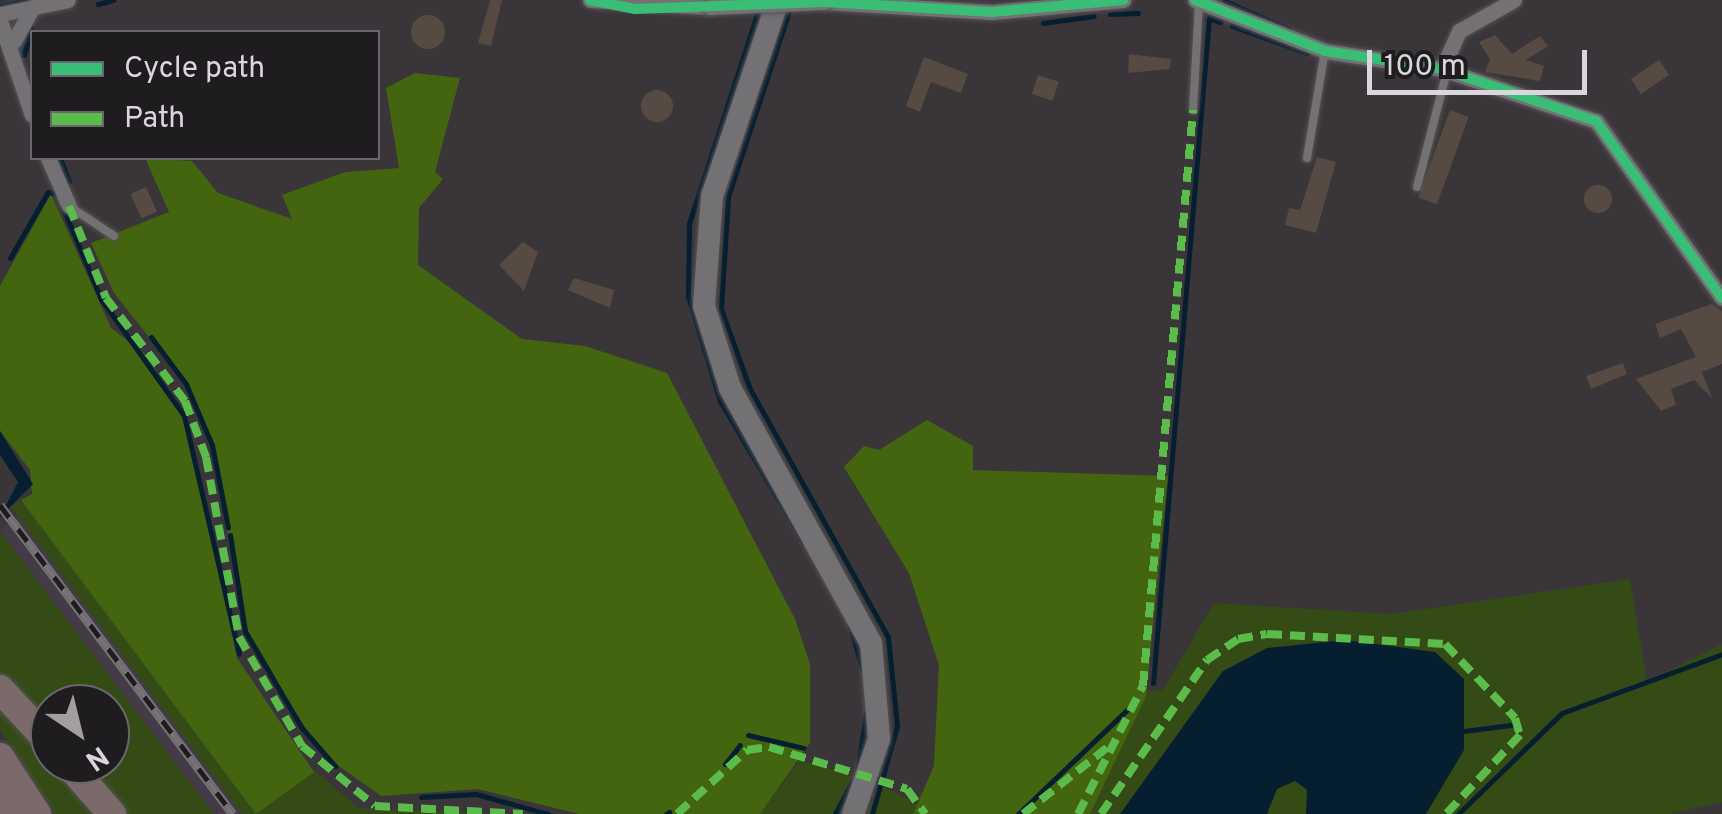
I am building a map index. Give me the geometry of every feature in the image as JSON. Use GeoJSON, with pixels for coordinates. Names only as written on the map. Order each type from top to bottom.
{"type":"FeatureCollection","features":[{"type":"Feature","properties":{"kind":"highway"},"geometry":{"type":"LineString","coordinates":[[0,688],[30,722]]}},
{"type":"Feature","properties":{"kind":"highway"},"geometry":{"type":"LineString","coordinates":[[0,758],[37,814]]}},
{"type":"Feature","properties":{"kind":"highway"},"geometry":{"type":"LineString","coordinates":[[86,784],[112,814]]}},
{"type":"Feature","properties":{"kind":"highway"},"geometry":{"type":"LineString","coordinates":[[0,798],[10,814]]}},
{"type":"Feature","properties":{"kind":"main road"},"geometry":{"type":"LineString","coordinates":[[778,0],[712,196],[704,306],[730,388],[871,643],[879,739],[853,814]]}},
{"type":"Feature","properties":{"kind":"street"},"geometry":{"type":"LineString","coordinates":[[30,107],[14,41],[0,17],[68,0]]}},
{"type":"Feature","properties":{"kind":"street"},"geometry":{"type":"LineString","coordinates":[[590,0],[710,7],[824,2],[992,12],[1122,0]]}},
{"type":"Feature","properties":{"kind":"street"},"geometry":{"type":"LineString","coordinates":[[1444,70],[1459,31],[1514,0]]}},
{"type":"Feature","properties":{"kind":"street"},"geometry":{"type":"LineString","coordinates":[[1197,1],[1325,50],[1444,70],[1596,121],[1722,298]]}},
{"type":"Feature","properties":{"kind":"street"},"geometry":{"type":"LineString","coordinates":[[14,41],[34,7]]}},
{"type":"Feature","properties":{"kind":"street"},"geometry":{"type":"LineString","coordinates":[[49,160],[69,206]]}},
{"type":"Feature","properties":{"kind":"lane"},"geometry":{"type":"LineString","coordinates":[[1193,110],[1197,1]]}},
{"type":"Feature","properties":{"kind":"lane"},"geometry":{"type":"LineString","coordinates":[[1306,158],[1325,50]]}},
{"type":"Feature","properties":{"kind":"lane"},"geometry":{"type":"LineString","coordinates":[[1417,187],[1444,70]]}},
{"type":"Feature","properties":{"kind":"lane"},"geometry":{"type":"LineString","coordinates":[[69,206],[114,236]]}},
{"type":"Feature","properties":{"kind":"shaded area"},"geometry":{"type":"Polygon","coordinates":[[[18,516],[242,814],[214,814],[130,703],[130,684],[116,684],[0,530],[18,516]]]}},
{"type":"Feature","properties":{"kind":"green space"},"geometry":{"type":"Polygon","coordinates":[[[415,73],[460,78],[435,172],[443,179],[419,208],[418,265],[522,339],[585,346],[667,373],[795,619],[810,664],[810,743],[760,814],[579,814],[478,789],[381,796],[322,754],[245,631],[212,445],[186,384],[114,293],[91,243],[169,212],[146,160],[192,161],[218,193],[292,219],[282,195],[345,172],[399,168],[386,88],[415,73]]]}},
{"type":"Feature","properties":{"kind":"green space"},"geometry":{"type":"Polygon","coordinates":[[[51,194],[111,328],[145,354],[184,416],[237,658],[314,772],[256,814],[21,500],[32,494],[30,470],[0,431],[0,286],[51,194]]]}},
{"type":"Feature","properties":{"kind":"green space"},"geometry":{"type":"Polygon","coordinates":[[[927,420],[973,446],[973,470],[1168,476],[1146,696],[1090,814],[913,814],[934,766],[939,665],[909,573],[844,467],[864,446],[879,450],[927,420]]]}},
{"type":"Feature","properties":{"kind":"green space"},"geometry":{"type":"Polygon","coordinates":[[[864,446],[1139,691],[1163,690],[1214,603],[1392,614],[1630,579],[1647,682],[1722,644],[1722,802],[1670,814],[867,814],[880,785],[918,804],[934,766],[939,665],[909,573],[844,467],[864,446]]]}},
{"type":"Feature","properties":{"kind":"green space"},"geometry":{"type":"Polygon","coordinates":[[[21,500],[256,813],[303,761],[359,808],[499,814],[242,814],[11,507],[21,500]]]}},
{"type":"Feature","properties":{"kind":"green space"},"geometry":{"type":"Polygon","coordinates":[[[0,531],[116,684],[30,684],[30,708],[0,674],[0,531]]]}},
{"type":"Feature","properties":{"kind":"green space"},"geometry":{"type":"Polygon","coordinates":[[[0,697],[30,737],[30,775],[0,729],[0,697]]]}},
{"type":"Feature","properties":{"kind":"green space"},"geometry":{"type":"Polygon","coordinates":[[[130,703],[214,814],[122,814],[96,784],[130,784],[130,703]]]}},
{"type":"Feature","properties":{"kind":"green space"},"geometry":{"type":"Polygon","coordinates":[[[800,760],[852,776],[833,814],[760,814],[800,760]]]}},
{"type":"Feature","properties":{"kind":"green space"},"geometry":{"type":"Polygon","coordinates":[[[36,784],[72,784],[105,814],[55,814],[36,784]]]}},
{"type":"Feature","properties":{"kind":"water"},"geometry":{"type":"Polygon","coordinates":[[[0,431],[33,484],[0,517],[18,482],[0,455],[0,431]]]}},
{"type":"Feature","properties":{"kind":"water"},"geometry":{"type":"Polygon","coordinates":[[[1346,640],[1435,652],[1464,679],[1464,750],[1426,814],[1306,814],[1307,790],[1295,781],[1277,789],[1267,814],[1120,814],[1223,671],[1267,648],[1346,640]]]}},
{"type":"Feature","properties":{"kind":"building"},"geometry":{"type":"Polygon","coordinates":[[[490,0],[502,0],[491,46],[478,43],[490,0]]]}},
{"type":"Feature","properties":{"kind":"building"},"geometry":{"type":"Polygon","coordinates":[[[428,15],[440,20],[445,32],[440,44],[428,49],[416,44],[411,32],[416,20],[428,15]]]}},
{"type":"Feature","properties":{"kind":"building"},"geometry":{"type":"Polygon","coordinates":[[[1495,35],[1512,54],[1540,36],[1548,46],[1526,60],[1544,66],[1540,81],[1485,72],[1490,59],[1479,42],[1495,35]]]}},
{"type":"Feature","properties":{"kind":"building"},"geometry":{"type":"Polygon","coordinates":[[[1129,54],[1171,59],[1170,69],[1128,73],[1129,54]]]}},
{"type":"Feature","properties":{"kind":"building"},"geometry":{"type":"Polygon","coordinates":[[[924,57],[968,74],[961,93],[931,82],[920,112],[906,106],[924,57]]]}},
{"type":"Feature","properties":{"kind":"building"},"geometry":{"type":"Polygon","coordinates":[[[1659,60],[1669,75],[1641,94],[1631,79],[1659,60]]]}},
{"type":"Feature","properties":{"kind":"building"},"geometry":{"type":"Polygon","coordinates":[[[1038,75],[1059,82],[1053,101],[1032,94],[1038,75]]]}},
{"type":"Feature","properties":{"kind":"building"},"geometry":{"type":"Polygon","coordinates":[[[657,90],[668,95],[673,106],[668,117],[657,122],[646,117],[641,106],[646,95],[657,90]]]}},
{"type":"Feature","properties":{"kind":"building"},"geometry":{"type":"Polygon","coordinates":[[[1450,110],[1469,117],[1437,204],[1418,197],[1450,110]]]}},
{"type":"Feature","properties":{"kind":"building"},"geometry":{"type":"Polygon","coordinates":[[[1317,157],[1336,162],[1316,233],[1285,225],[1289,208],[1300,210],[1317,157]]]}},
{"type":"Feature","properties":{"kind":"building"},"geometry":{"type":"Polygon","coordinates":[[[1598,185],[1608,189],[1612,199],[1608,209],[1598,213],[1588,209],[1584,199],[1588,189],[1598,185]]]}},
{"type":"Feature","properties":{"kind":"building"},"geometry":{"type":"Polygon","coordinates":[[[146,187],[157,212],[141,219],[130,194],[146,187]]]}},
{"type":"Feature","properties":{"kind":"building"},"geometry":{"type":"Polygon","coordinates":[[[523,242],[538,252],[524,291],[499,265],[523,242]]]}},
{"type":"Feature","properties":{"kind":"building"},"geometry":{"type":"Polygon","coordinates":[[[574,278],[614,290],[610,308],[568,290],[574,278]]]}},
{"type":"Feature","properties":{"kind":"building"},"geometry":{"type":"Polygon","coordinates":[[[1712,304],[1722,311],[1722,364],[1702,372],[1712,398],[1694,380],[1671,389],[1676,405],[1661,411],[1636,379],[1696,357],[1681,329],[1660,338],[1655,324],[1712,304]]]}},
{"type":"Feature","properties":{"kind":"building"},"geometry":{"type":"Polygon","coordinates":[[[1623,363],[1627,374],[1591,389],[1586,376],[1623,363]]]}},
{"type":"Feature","properties":{"kind":"waterway"},"geometry":{"type":"LineString","coordinates":[[0,6],[28,0]]}},
{"type":"Feature","properties":{"kind":"waterway"},"geometry":{"type":"LineString","coordinates":[[98,4],[113,0]]}},
{"type":"Feature","properties":{"kind":"waterway"},"geometry":{"type":"LineString","coordinates":[[1225,1],[1289,29]]}},
{"type":"Feature","properties":{"kind":"waterway"},"geometry":{"type":"LineString","coordinates":[[759,8],[689,224],[688,296],[720,401],[803,542]]}},
{"type":"Feature","properties":{"kind":"waterway"},"geometry":{"type":"LineString","coordinates":[[790,8],[728,197],[721,309],[750,389],[888,637],[897,726],[872,814]]}},
{"type":"Feature","properties":{"kind":"waterway"},"geometry":{"type":"LineString","coordinates":[[1110,14],[1138,13]]}},
{"type":"Feature","properties":{"kind":"waterway"},"geometry":{"type":"LineString","coordinates":[[1043,23],[1094,16]]}},
{"type":"Feature","properties":{"kind":"waterway"},"geometry":{"type":"LineString","coordinates":[[1153,683],[1209,18],[1220,22]]}},
{"type":"Feature","properties":{"kind":"waterway"},"geometry":{"type":"LineString","coordinates":[[1232,26],[1307,53]]}},
{"type":"Feature","properties":{"kind":"waterway"},"geometry":{"type":"LineString","coordinates":[[24,55],[30,32]]}},
{"type":"Feature","properties":{"kind":"waterway"},"geometry":{"type":"LineString","coordinates":[[61,160],[69,181]]}},
{"type":"Feature","properties":{"kind":"waterway"},"geometry":{"type":"LineString","coordinates":[[10,258],[48,192],[57,194]]}},
{"type":"Feature","properties":{"kind":"waterway"},"geometry":{"type":"LineString","coordinates":[[63,208],[101,299],[184,416],[239,654]]}},
{"type":"Feature","properties":{"kind":"waterway"},"geometry":{"type":"LineString","coordinates":[[151,337],[186,384],[212,445],[228,527]]}},
{"type":"Feature","properties":{"kind":"waterway"},"geometry":{"type":"LineString","coordinates":[[230,535],[245,631],[301,727],[335,766]]}},
{"type":"Feature","properties":{"kind":"waterway"},"geometry":{"type":"LineString","coordinates":[[850,626],[862,668]]}},
{"type":"Feature","properties":{"kind":"waterway"},"geometry":{"type":"LineString","coordinates":[[1458,814],[1562,713],[1722,654]]}},
{"type":"Feature","properties":{"kind":"waterway"},"geometry":{"type":"LineString","coordinates":[[1018,814],[1127,710]]}},
{"type":"Feature","properties":{"kind":"waterway"},"geometry":{"type":"LineString","coordinates":[[858,767],[866,714]]}},
{"type":"Feature","properties":{"kind":"waterway"},"geometry":{"type":"LineString","coordinates":[[1464,731],[1511,725]]}},
{"type":"Feature","properties":{"kind":"waterway"},"geometry":{"type":"LineString","coordinates":[[748,735],[804,748]]}},
{"type":"Feature","properties":{"kind":"waterway"},"geometry":{"type":"LineString","coordinates":[[725,764],[740,745]]}},
{"type":"Feature","properties":{"kind":"waterway"},"geometry":{"type":"LineString","coordinates":[[835,814],[852,782]]}},
{"type":"Feature","properties":{"kind":"waterway"},"geometry":{"type":"LineString","coordinates":[[421,797],[476,794],[548,814]]}},
{"type":"Feature","properties":{"kind":"railway"},"geometry":{"type":"LineString","coordinates":[[0,505],[233,814]]}},
{"type":"Feature","properties":{"kind":"marked path"},"geometry":{"type":"LineString","coordinates":[[1078,814],[1143,686],[1193,110]]}},
{"type":"Feature","properties":{"kind":"marked path"},"geometry":{"type":"LineString","coordinates":[[69,206],[106,298],[185,401],[206,457],[239,637],[302,746],[375,806],[523,814]]}},
{"type":"Feature","properties":{"kind":"marked path"},"geometry":{"type":"LineString","coordinates":[[1101,814],[1207,660],[1238,639],[1267,634],[1445,644],[1515,718],[1520,735],[1446,814]]}},
{"type":"Feature","properties":{"kind":"marked path"},"geometry":{"type":"LineString","coordinates":[[1023,814],[1109,746]]}},
{"type":"Feature","properties":{"kind":"marked path"},"geometry":{"type":"LineString","coordinates":[[677,814],[747,750],[769,747],[907,789],[925,814]]}},
{"type":"Feature","properties":{"kind":"cycle path"},"geometry":{"type":"LineString","coordinates":[[590,0],[635,9],[824,2],[992,12],[1123,0]]}},
{"type":"Feature","properties":{"kind":"cycle path"},"geometry":{"type":"LineString","coordinates":[[1195,0],[1325,51],[1442,69],[1596,121],[1722,298]]}}]}
